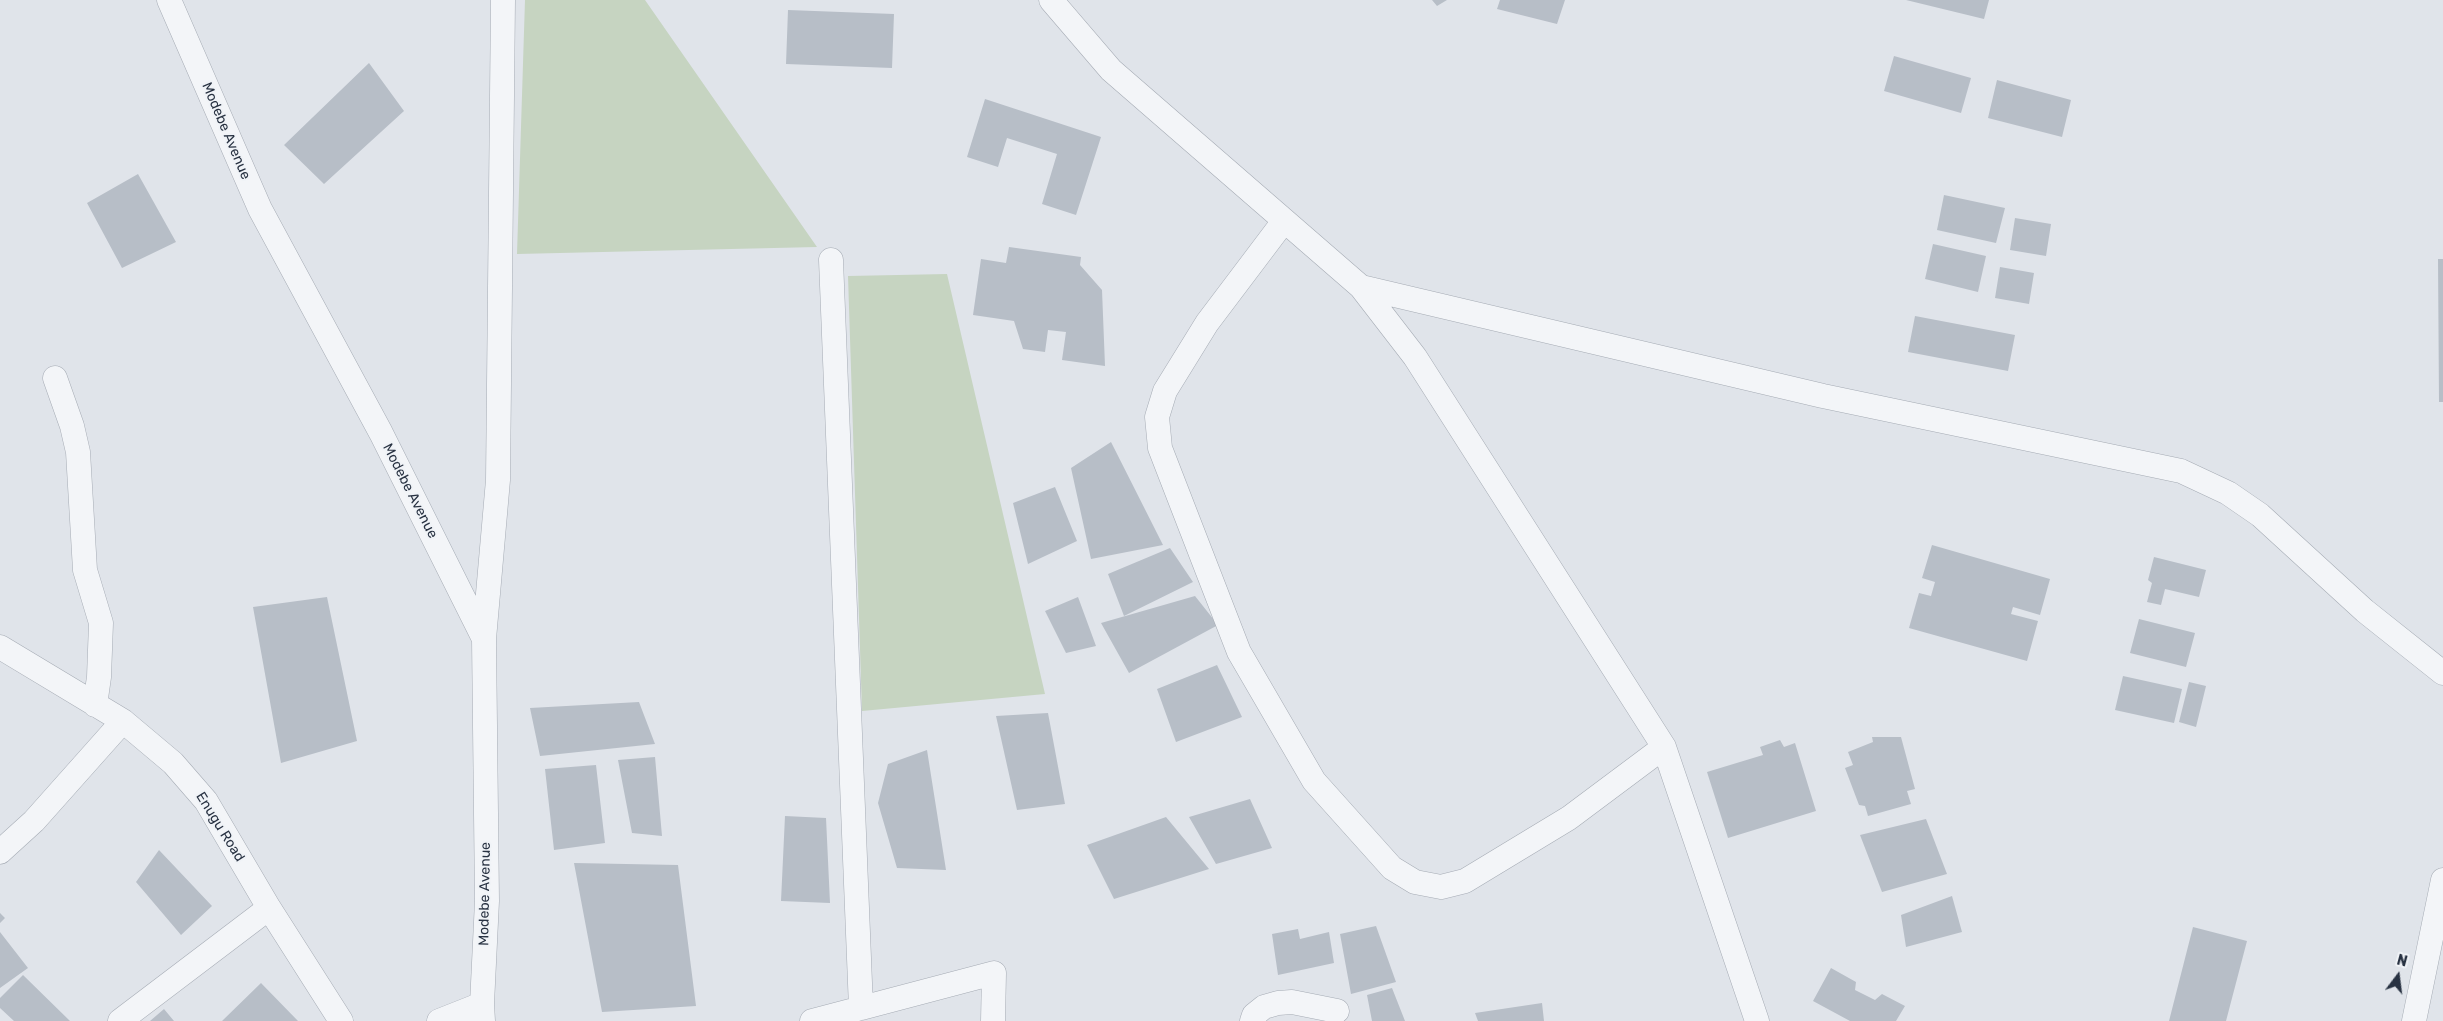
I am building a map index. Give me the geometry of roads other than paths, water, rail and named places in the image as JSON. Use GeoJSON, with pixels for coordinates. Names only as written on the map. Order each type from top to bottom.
{"type":"FeatureCollection","features":[{"type":"Feature","properties":{"kind":"street","name":"Modebe Avenue"},"geometry":{"type":"LineString","coordinates":[[169,0],[260,209],[381,433],[484,639],[487,901],[482,1013]]}},
{"type":"Feature","properties":{"kind":"street"},"geometry":{"type":"LineString","coordinates":[[484,639],[498,480],[502,0]]}},
{"type":"Feature","properties":{"kind":"street"},"geometry":{"type":"LineString","coordinates":[[1051,0],[1111,70],[1361,287],[1415,357],[1664,747],[1757,1021]]}},
{"type":"Feature","properties":{"kind":"street"},"geometry":{"type":"LineString","coordinates":[[1284,221],[1207,324],[1165,391],[1157,416],[1160,448],[1239,652],[1314,780],[1392,868],[1414,882],[1441,887],[1465,881],[1569,818],[1664,747]]}},
{"type":"Feature","properties":{"kind":"street"},"geometry":{"type":"LineString","coordinates":[[831,260],[861,1008]]}},
{"type":"Feature","properties":{"kind":"street"},"geometry":{"type":"LineString","coordinates":[[1361,287],[1823,396],[2181,472],[2228,493],[2260,515],[2365,611],[2443,673]]}},
{"type":"Feature","properties":{"kind":"street"},"geometry":{"type":"LineString","coordinates":[[55,378],[72,426],[78,452],[85,570],[101,623],[99,677],[95,705]]}},
{"type":"Feature","properties":{"kind":"street","name":"Enugu Road"},"geometry":{"type":"LineString","coordinates":[[0,647],[123,721],[173,763],[206,801],[332,1017]]}},
{"type":"Feature","properties":{"kind":"street"},"geometry":{"type":"LineString","coordinates":[[0,852],[34,821],[123,721]]}},
{"type":"Feature","properties":{"kind":"street"},"geometry":{"type":"LineString","coordinates":[[2414,1021],[2443,880]]}},
{"type":"Feature","properties":{"kind":"street"},"geometry":{"type":"LineString","coordinates":[[120,1021],[269,908]]}},
{"type":"Feature","properties":{"kind":"street"},"geometry":{"type":"LineString","coordinates":[[812,1021],[994,973],[993,1021]]}},
{"type":"Feature","properties":{"kind":"street"},"geometry":{"type":"LineString","coordinates":[[1252,1021],[1254,1015],[1264,1007],[1278,1003],[1292,1002],[1336,1011]]}},
{"type":"Feature","properties":{"kind":"street"},"geometry":{"type":"LineString","coordinates":[[438,1021],[482,1013]]}}]}
